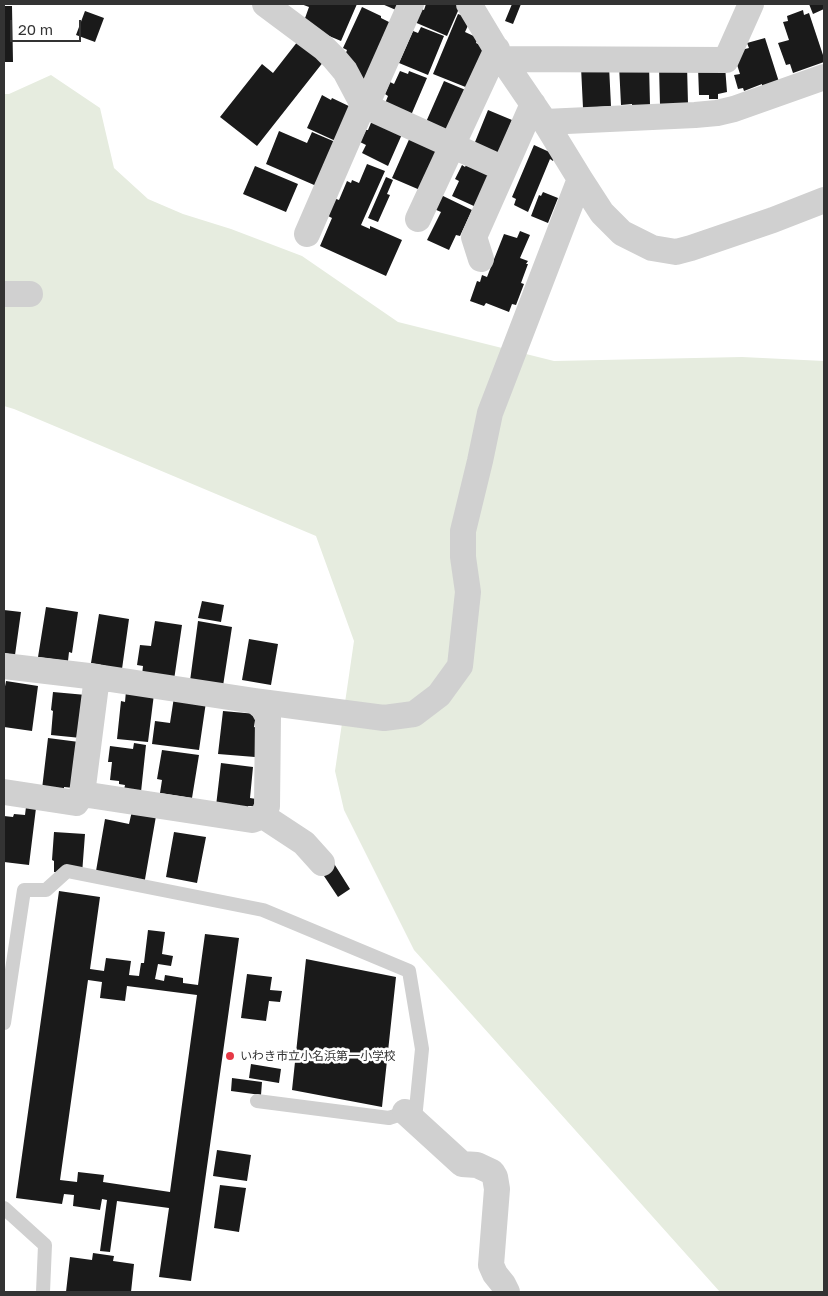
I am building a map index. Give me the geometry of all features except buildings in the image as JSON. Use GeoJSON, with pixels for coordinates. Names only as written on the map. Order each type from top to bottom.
{"type":"FeatureCollection","features":[{"type":"Feature","properties":{"kind":"street"},"geometry":{"type":"LineString","coordinates":[[264,4],[324,48],[334,58],[344,71],[363,105],[504,169]]}},
{"type":"Feature","properties":{"kind":"street"},"geometry":{"type":"LineString","coordinates":[[307,234],[363,105],[368,101],[411,4]]}},
{"type":"Feature","properties":{"kind":"street"},"geometry":{"type":"LineString","coordinates":[[469,4],[602,213],[622,233],[652,248],[676,252],[773,220],[824,200]]}},
{"type":"Feature","properties":{"kind":"street"},"geometry":{"type":"LineString","coordinates":[[500,54],[726,60],[751,4]]}},
{"type":"Feature","properties":{"kind":"street"},"geometry":{"type":"LineString","coordinates":[[418,219],[451,145],[500,54]]}},
{"type":"Feature","properties":{"kind":"street"},"geometry":{"type":"LineString","coordinates":[[539,113],[695,115],[734,109],[824,77]]}},
{"type":"Feature","properties":{"kind":"street"},"geometry":{"type":"LineString","coordinates":[[481,259],[474,237],[504,169],[539,113]]}},
{"type":"Feature","properties":{"kind":"street"},"geometry":{"type":"LineString","coordinates":[[4,666],[97,677],[384,718],[414,714],[439,695],[460,666],[468,592],[463,531],[490,413],[580,179]]}},
{"type":"Feature","properties":{"kind":"street"},"geometry":{"type":"LineString","coordinates":[[4,294],[30,294]]}},
{"type":"Feature","properties":{"kind":"street"},"geometry":{"type":"LineString","coordinates":[[4,792],[76,803],[82,794],[97,677]]}},
{"type":"Feature","properties":{"kind":"street"},"geometry":{"type":"LineString","coordinates":[[82,794],[252,820],[263,816],[267,806],[268,717],[263,708],[255,701]]}},
{"type":"Feature","properties":{"kind":"street"},"geometry":{"type":"LineString","coordinates":[[263,816],[304,843],[322,862]]}},
{"type":"Feature","properties":{"kind":"street"},"geometry":{"type":"LineString","coordinates":[[405,1112],[462,1164],[476,1165],[492,1172],[495,1177],[497,1189],[491,1265],[508,1292]]}},
{"type":"Feature","properties":{"kind":"lane"},"geometry":{"type":"LineString","coordinates":[[4,1023],[24,890],[46,890],[67,871],[263,910],[409,971],[422,1048],[416,1109],[389,1118],[256,1101]]}},
{"type":"Feature","properties":{"kind":"lane"},"geometry":{"type":"LineString","coordinates":[[4,1208],[45,1245],[43,1292]]}},
{"type":"Feature","properties":{"kind":"shaded area"},"geometry":{"type":"Polygon","coordinates":[[[51,75],[100,108],[114,168],[148,199],[183,214],[231,229],[302,256],[398,322],[554,361],[742,357],[824,361],[824,1292],[720,1292],[414,950],[344,810],[335,771],[354,641],[316,536],[4,406],[4,94],[9,94],[51,75]]]}},
{"type":"Feature","properties":{"kind":"place","name":"いわき市立小名浜第一小学校"},"geometry":{"type":"Point","coordinates":[230,1056]}}]}
